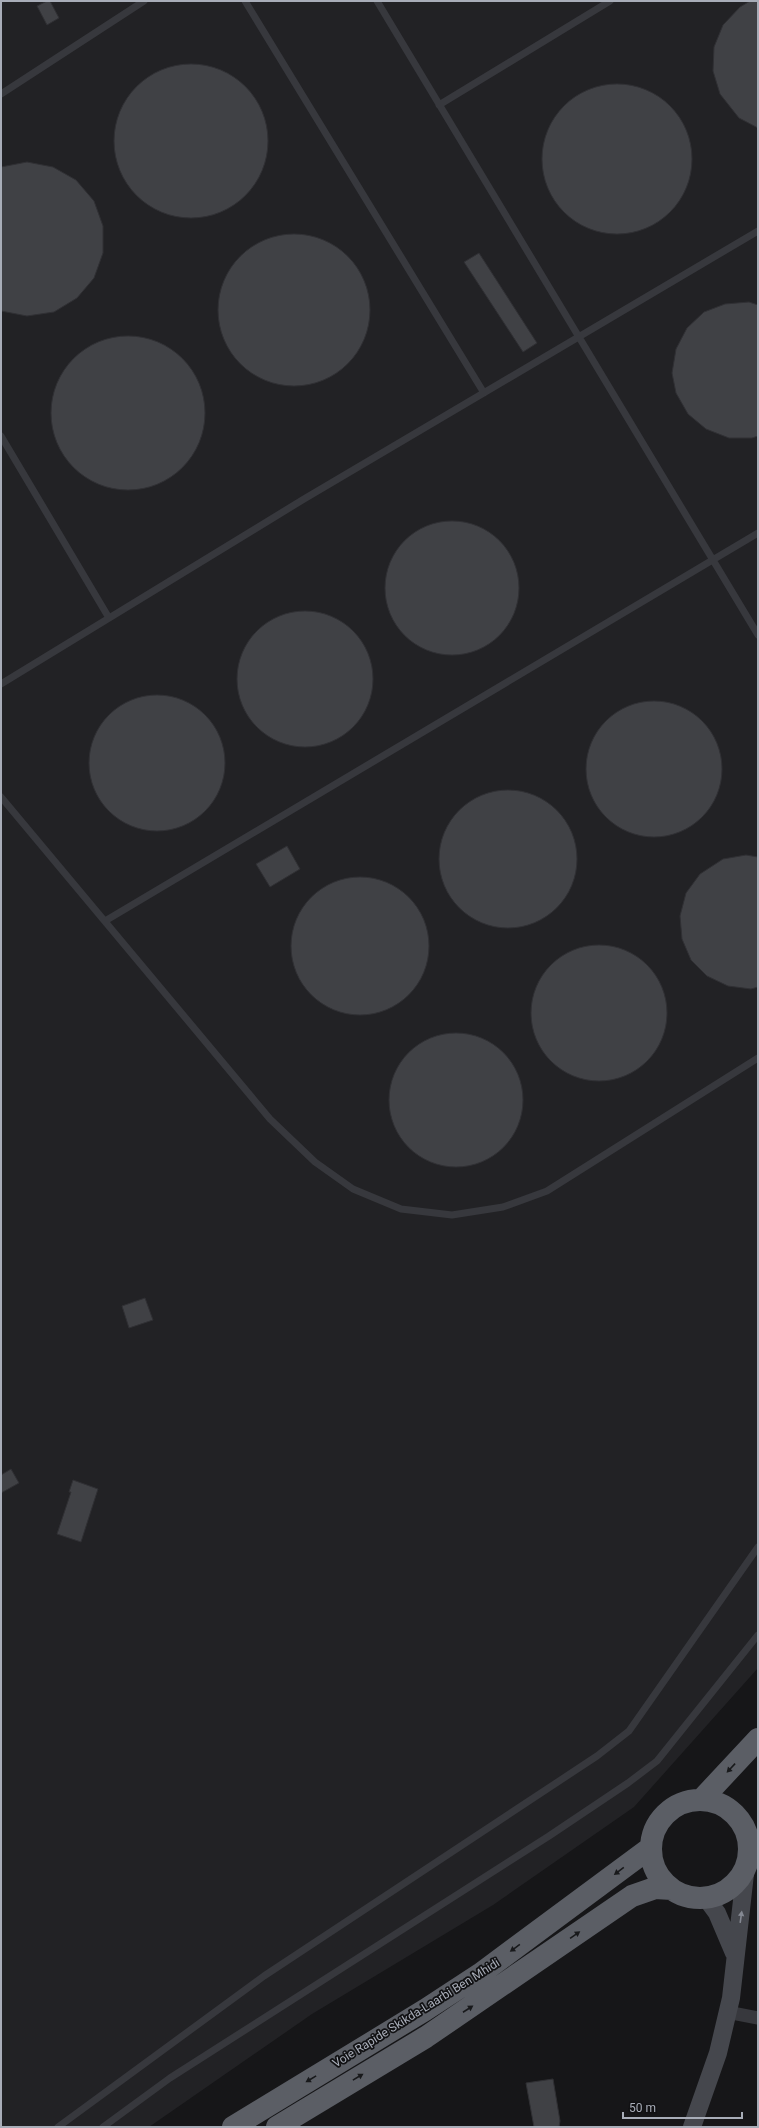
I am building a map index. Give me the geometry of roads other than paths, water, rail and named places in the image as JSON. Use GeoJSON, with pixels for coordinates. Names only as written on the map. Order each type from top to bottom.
{"type":"FeatureCollection","features":[{"type":"Feature","properties":{"kind":"highway"},"geometry":{"type":"LineString","coordinates":[[702,1799],[758,1739]]}},
{"type":"Feature","properties":{"kind":"highway"},"geometry":{"type":"LineString","coordinates":[[748,1859],[746,1831],[740,1821],[724,1806],[702,1799],[680,1803],[662,1817],[652,1836],[650,1848],[656,1871],[672,1889],[688,1896],[706,1898],[716,1895],[735,1884],[748,1859],[758,1820]]}},
{"type":"Feature","properties":{"kind":"highway","name":"Voie Rapide Skikda-Laarbi Ben Mhidi"},"geometry":{"type":"LineString","coordinates":[[233,2127],[425,2010],[480,1974],[650,1848]]}},
{"type":"Feature","properties":{"kind":"highway","name":"Voie Rapide Skikda-Laarbi Ben Mhidi"},"geometry":{"type":"LineString","coordinates":[[277,2127],[426,2037],[632,1896],[655,1888],[672,1889]]}},
{"type":"Feature","properties":{"kind":"main road"},"geometry":{"type":"LineString","coordinates":[[692,2127],[718,2053],[727,2012],[748,1859]]}},
{"type":"Feature","properties":{"kind":"main road"},"geometry":{"type":"LineString","coordinates":[[706,1898],[717,1913],[735,1956]]}},
{"type":"Feature","properties":{"kind":"street"},"geometry":{"type":"LineString","coordinates":[[727,2012],[758,2018]]}},
{"type":"Feature","properties":{"kind":"lane"},"geometry":{"type":"LineString","coordinates":[[1,94],[144,1]]}},
{"type":"Feature","properties":{"kind":"lane"},"geometry":{"type":"LineString","coordinates":[[245,1],[484,393]]}},
{"type":"Feature","properties":{"kind":"lane"},"geometry":{"type":"LineString","coordinates":[[377,1],[758,635]]}},
{"type":"Feature","properties":{"kind":"lane"},"geometry":{"type":"LineString","coordinates":[[439,105],[610,1]]}},
{"type":"Feature","properties":{"kind":"lane"},"geometry":{"type":"LineString","coordinates":[[1,684],[304,499],[758,230]]}},
{"type":"Feature","properties":{"kind":"lane"},"geometry":{"type":"LineString","coordinates":[[1,436],[109,618]]}},
{"type":"Feature","properties":{"kind":"lane"},"geometry":{"type":"LineString","coordinates":[[105,921],[758,533]]}},
{"type":"Feature","properties":{"kind":"lane"},"geometry":{"type":"LineString","coordinates":[[1,797],[270,1119],[315,1162],[353,1189],[401,1209],[452,1215],[503,1207],[547,1191],[758,1058]]}},
{"type":"Feature","properties":{"kind":"lane"},"geometry":{"type":"LineString","coordinates":[[58,2127],[264,1976],[597,1756],[629,1731],[758,1547]]}},
{"type":"Feature","properties":{"kind":"lane"},"geometry":{"type":"LineString","coordinates":[[102,2127],[170,2078],[536,1845],[628,1783],[657,1761],[758,1635]]}}]}
